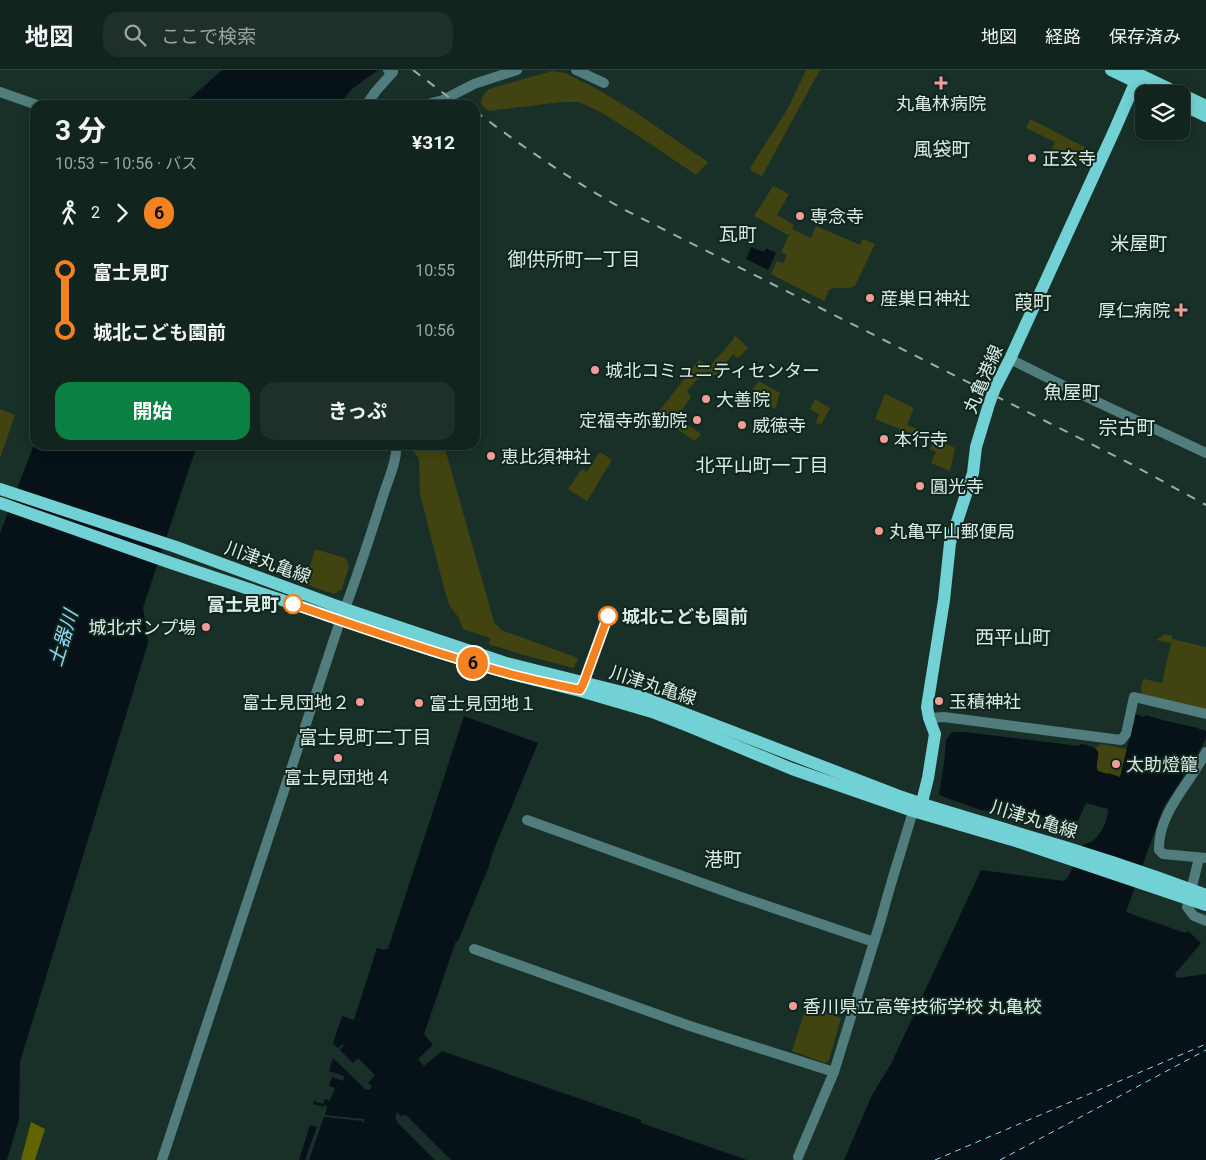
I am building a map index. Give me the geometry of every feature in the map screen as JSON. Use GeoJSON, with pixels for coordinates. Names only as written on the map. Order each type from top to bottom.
{"type":"FeatureCollection","features":[{"type":"Feature","properties":{"kind":"main road"},"geometry":{"type":"LineString","coordinates":[[1111,70],[1136,74],[1161,85]]}},
{"type":"Feature","properties":{"kind":"main road"},"geometry":{"type":"LineString","coordinates":[[1136,74],[1149,85]]}},
{"type":"Feature","properties":{"kind":"main road","name":"丸亀港線"},"geometry":{"type":"LineString","coordinates":[[917,808],[928,778],[935,734],[927,707],[944,600],[950,543],[973,473],[976,447],[995,388],[1115,129],[1136,74]]}},
{"type":"Feature","properties":{"kind":"main road"},"geometry":{"type":"LineString","coordinates":[[1190,98],[1206,106]]}},
{"type":"Feature","properties":{"kind":"main road"},"geometry":{"type":"LineString","coordinates":[[1190,108],[1206,116]]}},
{"type":"Feature","properties":{"kind":"main road","name":"川津丸亀線"},"geometry":{"type":"LineString","coordinates":[[4,490],[176,547],[343,614]]}},
{"type":"Feature","properties":{"kind":"main road","name":"川津丸亀線"},"geometry":{"type":"LineString","coordinates":[[2,504],[172,563],[506,663],[642,697],[917,808],[1020,838],[1110,860],[1206,895]]}},
{"type":"Feature","properties":{"kind":"main road","name":"川津丸亀線"},"geometry":{"type":"LineString","coordinates":[[1020,838],[1206,905]]}},
{"type":"Feature","properties":{"kind":"street"},"geometry":{"type":"LineString","coordinates":[[370,100],[393,72],[388,70]]}},
{"type":"Feature","properties":{"kind":"street"},"geometry":{"type":"LineString","coordinates":[[443,100],[474,84],[517,70]]}},
{"type":"Feature","properties":{"kind":"street"},"geometry":{"type":"LineString","coordinates":[[576,70],[604,83]]}},
{"type":"Feature","properties":{"kind":"street"},"geometry":{"type":"LineString","coordinates":[[0,92],[30,103]]}},
{"type":"Feature","properties":{"kind":"street"},"geometry":{"type":"LineString","coordinates":[[1010,359],[1206,453]]}},
{"type":"Feature","properties":{"kind":"street"},"geometry":{"type":"LineString","coordinates":[[162,1160],[392,471],[396,450]]}},
{"type":"Feature","properties":{"kind":"street"},"geometry":{"type":"LineString","coordinates":[[929,718],[944,716],[1121,740],[1126,734],[1134,697],[1206,714]]}},
{"type":"Feature","properties":{"kind":"street"},"geometry":{"type":"LineString","coordinates":[[1206,752],[1198,768],[1170,808],[1159,844],[1159,850],[1163,854],[1203,858],[1187,907],[1194,916],[1206,920]]}},
{"type":"Feature","properties":{"kind":"street"},"geometry":{"type":"LineString","coordinates":[[798,1157],[834,1072],[882,916],[892,894],[917,808]]}},
{"type":"Feature","properties":{"kind":"street"},"geometry":{"type":"LineString","coordinates":[[527,820],[729,893],[874,942]]}},
{"type":"Feature","properties":{"kind":"street"},"geometry":{"type":"LineString","coordinates":[[474,949],[690,1026],[834,1072]]}},
{"type":"Feature","properties":{"kind":"shaded area"},"geometry":{"type":"Polygon","coordinates":[[[806,70],[820,70],[762,176],[751,171],[750,168],[788,108],[806,70]]]}},
{"type":"Feature","properties":{"kind":"shaded area"},"geometry":{"type":"Polygon","coordinates":[[[552,71],[565,73],[597,89],[635,112],[708,162],[696,175],[604,114],[579,102],[562,102],[488,111],[481,104],[484,94],[489,89],[552,71]]]}},
{"type":"Feature","properties":{"kind":"shaded area"},"geometry":{"type":"Polygon","coordinates":[[[1030,119],[1085,147],[1077,163],[1051,151],[1055,142],[1026,128],[1030,119]]]}},
{"type":"Feature","properties":{"kind":"shaded area"},"geometry":{"type":"Polygon","coordinates":[[[773,186],[789,194],[777,215],[794,225],[792,229],[811,238],[816,226],[860,245],[863,239],[875,244],[855,286],[829,290],[824,301],[771,274],[777,261],[783,263],[787,255],[781,252],[790,233],[788,235],[754,216],[773,186]]]}},
{"type":"Feature","properties":{"kind":"shaded area"},"geometry":{"type":"Polygon","coordinates":[[[735,335],[748,348],[738,358],[733,354],[716,375],[706,375],[696,380],[687,391],[691,397],[677,417],[701,434],[695,441],[656,415],[699,360],[709,367],[733,340],[735,335]]]}},
{"type":"Feature","properties":{"kind":"shaded area"},"geometry":{"type":"Polygon","coordinates":[[[759,381],[780,393],[775,409],[749,394],[759,381]]]}},
{"type":"Feature","properties":{"kind":"shaded area"},"geometry":{"type":"Polygon","coordinates":[[[885,394],[914,408],[907,425],[918,429],[915,435],[875,419],[885,394]]]}},
{"type":"Feature","properties":{"kind":"shaded area"},"geometry":{"type":"Polygon","coordinates":[[[815,399],[830,408],[821,425],[816,423],[819,414],[810,409],[815,399]]]}},
{"type":"Feature","properties":{"kind":"shaded area"},"geometry":{"type":"Polygon","coordinates":[[[0,409],[15,415],[0,458],[0,409]]]}},
{"type":"Feature","properties":{"kind":"shaded area"},"geometry":{"type":"Polygon","coordinates":[[[935,439],[955,448],[950,471],[931,463],[936,452],[930,449],[935,439]]]}},
{"type":"Feature","properties":{"kind":"shaded area"},"geometry":{"type":"Polygon","coordinates":[[[412,450],[445,450],[494,622],[501,630],[578,658],[574,668],[489,644],[490,638],[463,629],[459,618],[450,606],[445,592],[420,494],[419,459],[412,450]]]}},
{"type":"Feature","properties":{"kind":"shaded area"},"geometry":{"type":"Polygon","coordinates":[[[600,452],[612,460],[587,501],[568,489],[582,469],[587,472],[600,452]]]}},
{"type":"Feature","properties":{"kind":"shaded area"},"geometry":{"type":"Polygon","coordinates":[[[315,549],[345,558],[349,566],[342,589],[334,594],[305,584],[315,549]]]}},
{"type":"Feature","properties":{"kind":"shaded area"},"geometry":{"type":"Polygon","coordinates":[[[1165,634],[1172,636],[1172,639],[1206,647],[1206,710],[1142,695],[1141,687],[1144,679],[1162,683],[1171,643],[1156,640],[1165,634]]]}},
{"type":"Feature","properties":{"kind":"shaded area"},"geometry":{"type":"Polygon","coordinates":[[[1101,744],[1127,749],[1120,777],[1096,769],[1098,755],[1095,748],[1101,744]]]}},
{"type":"Feature","properties":{"kind":"shaded area"},"geometry":{"type":"Polygon","coordinates":[[[806,1007],[841,1018],[829,1060],[825,1063],[792,1051],[806,1007]]]}},
{"type":"Feature","properties":{"kind":"shaded area"},"geometry":{"type":"Polygon","coordinates":[[[31,1122],[45,1129],[35,1160],[21,1160],[31,1122]]]}},
{"type":"Feature","properties":{"kind":"water"},"geometry":{"type":"Polygon","coordinates":[[[222,70],[378,70],[352,89],[342,100],[189,100],[222,70]]]}},
{"type":"Feature","properties":{"kind":"water"},"geometry":{"type":"Polygon","coordinates":[[[751,247],[764,252],[766,248],[776,253],[768,270],[746,259],[751,247]]]}},
{"type":"Feature","properties":{"kind":"water","name":"土器川"},"geometry":{"type":"Polygon","coordinates":[[[32,450],[195,450],[143,608],[148,643],[20,1062],[19,1119],[7,1160],[0,1160],[0,533],[32,450]]]}},
{"type":"Feature","properties":{"kind":"water"},"geometry":{"type":"Polygon","coordinates":[[[1135,714],[1144,717],[1146,715],[1206,731],[1206,739],[1163,808],[1126,912],[1185,933],[1188,931],[1201,943],[1175,974],[1177,978],[1206,974],[1206,1160],[844,1160],[872,1095],[891,1064],[981,870],[1064,881],[1068,877],[1083,845],[1091,842],[1098,836],[1107,818],[1108,809],[1086,803],[1078,821],[981,810],[944,797],[939,794],[946,740],[951,733],[965,732],[1079,746],[1080,744],[1088,745],[1097,750],[1098,771],[1120,777],[1135,721],[1135,714]]]}},
{"type":"Feature","properties":{"kind":"water"},"geometry":{"type":"Polygon","coordinates":[[[464,716],[538,743],[458,941],[456,941],[424,1034],[433,1045],[418,1059],[424,1066],[442,1051],[641,1120],[641,1123],[747,1160],[451,1160],[408,1117],[405,1115],[401,1116],[397,1112],[395,1118],[398,1123],[435,1160],[309,1160],[324,1117],[363,1121],[364,1123],[364,1119],[325,1115],[327,1106],[313,1104],[314,1101],[323,1104],[325,1099],[330,1101],[335,1088],[329,1086],[332,1077],[343,1081],[344,1076],[329,1071],[333,1058],[365,1089],[369,1090],[372,1087],[368,1083],[375,1075],[358,1058],[353,1063],[340,1050],[343,1044],[338,1048],[333,1043],[342,1016],[354,1020],[377,948],[388,949],[464,716]]]}},
{"type":"Feature","properties":{"kind":"water"},"geometry":{"type":"Polygon","coordinates":[[[310,1125],[317,1127],[305,1160],[299,1160],[310,1125]]]}},
{"type":"Feature","properties":{"kind":"ferry route"},"geometry":{"type":"LineString","coordinates":[[935,1160],[1206,1044]]}},
{"type":"Feature","properties":{"kind":"ferry route"},"geometry":{"type":"LineString","coordinates":[[1000,1160],[1206,1050]]}},
{"type":"Feature","properties":{"kind":"railway"},"geometry":{"type":"LineString","coordinates":[[413,70],[452,100]]}},
{"type":"Feature","properties":{"kind":"railway"},"geometry":{"type":"LineString","coordinates":[[480,115],[548,163],[623,209],[1131,464],[1206,505]]}},
{"type":"Feature","properties":{"kind":"bus line","name":"6"},"geometry":{"type":"LineString","coordinates":[[293,604],[434,651],[511,674],[580,690],[608,616]]}},
{"type":"Feature","properties":{"kind":"place","name":"丸亀林病院"},"geometry":{"type":"Point","coordinates":[941,83]}},
{"type":"Feature","properties":{"kind":"place","name":"正玄寺"},"geometry":{"type":"Point","coordinates":[1032,158]}},
{"type":"Feature","properties":{"kind":"place","name":"専念寺"},"geometry":{"type":"Point","coordinates":[800,216]}},
{"type":"Feature","properties":{"kind":"place","name":"産巣日神社"},"geometry":{"type":"Point","coordinates":[870,298]}},
{"type":"Feature","properties":{"kind":"place","name":"厚仁病院"},"geometry":{"type":"Point","coordinates":[1181,310]}},
{"type":"Feature","properties":{"kind":"place","name":"城北コミュニティセンター"},"geometry":{"type":"Point","coordinates":[595,370]}},
{"type":"Feature","properties":{"kind":"place","name":"大善院"},"geometry":{"type":"Point","coordinates":[706,399]}},
{"type":"Feature","properties":{"kind":"place","name":"定福寺弥勤院"},"geometry":{"type":"Point","coordinates":[697,420]}},
{"type":"Feature","properties":{"kind":"place","name":"威徳寺"},"geometry":{"type":"Point","coordinates":[742,425]}},
{"type":"Feature","properties":{"kind":"place","name":"本行寺"},"geometry":{"type":"Point","coordinates":[884,439]}},
{"type":"Feature","properties":{"kind":"place","name":"恵比須神社"},"geometry":{"type":"Point","coordinates":[491,456]}},
{"type":"Feature","properties":{"kind":"place","name":"圓光寺"},"geometry":{"type":"Point","coordinates":[920,486]}},
{"type":"Feature","properties":{"kind":"place","name":"丸亀平山郵便局"},"geometry":{"type":"Point","coordinates":[879,531]}},
{"type":"Feature","properties":{"kind":"place","name":"富士見町"},"geometry":{"type":"Point","coordinates":[293,604]}},
{"type":"Feature","properties":{"kind":"place","name":"城北こども園前"},"geometry":{"type":"Point","coordinates":[608,616]}},
{"type":"Feature","properties":{"kind":"place","name":"城北ポンプ場"},"geometry":{"type":"Point","coordinates":[206,627]}},
{"type":"Feature","properties":{"kind":"place","name":"玉積神社"},"geometry":{"type":"Point","coordinates":[939,701]}},
{"type":"Feature","properties":{"kind":"place","name":"富士見団地２"},"geometry":{"type":"Point","coordinates":[360,702]}},
{"type":"Feature","properties":{"kind":"place","name":"富士見団地１"},"geometry":{"type":"Point","coordinates":[419,703]}},
{"type":"Feature","properties":{"kind":"place","name":"富士見団地４"},"geometry":{"type":"Point","coordinates":[338,758]}},
{"type":"Feature","properties":{"kind":"place","name":"太助燈籠"},"geometry":{"type":"Point","coordinates":[1116,764]}},
{"type":"Feature","properties":{"kind":"place","name":"香川県立高等技術学校 丸亀校"},"geometry":{"type":"Point","coordinates":[793,1006]}},
{"type":"Feature","properties":{"kind":"district","name":"風袋町"},"geometry":{"type":"Point","coordinates":[942,149]}},
{"type":"Feature","properties":{"kind":"district","name":"瓦町"},"geometry":{"type":"Point","coordinates":[738,234]}},
{"type":"Feature","properties":{"kind":"district","name":"米屋町"},"geometry":{"type":"Point","coordinates":[1139,243]}},
{"type":"Feature","properties":{"kind":"district","name":"御供所町一丁目"},"geometry":{"type":"Point","coordinates":[574,259]}},
{"type":"Feature","properties":{"kind":"district","name":"葭町"},"geometry":{"type":"Point","coordinates":[1033,302]}},
{"type":"Feature","properties":{"kind":"district","name":"魚屋町"},"geometry":{"type":"Point","coordinates":[1072,392]}},
{"type":"Feature","properties":{"kind":"district","name":"宗古町"},"geometry":{"type":"Point","coordinates":[1127,427]}},
{"type":"Feature","properties":{"kind":"district","name":"北平山町一丁目"},"geometry":{"type":"Point","coordinates":[762,465]}},
{"type":"Feature","properties":{"kind":"district","name":"西平山町"},"geometry":{"type":"Point","coordinates":[1013,637]}},
{"type":"Feature","properties":{"kind":"district","name":"富士見町二丁目"},"geometry":{"type":"Point","coordinates":[365,737]}},
{"type":"Feature","properties":{"kind":"district","name":"港町"},"geometry":{"type":"Point","coordinates":[723,859]}}]}
